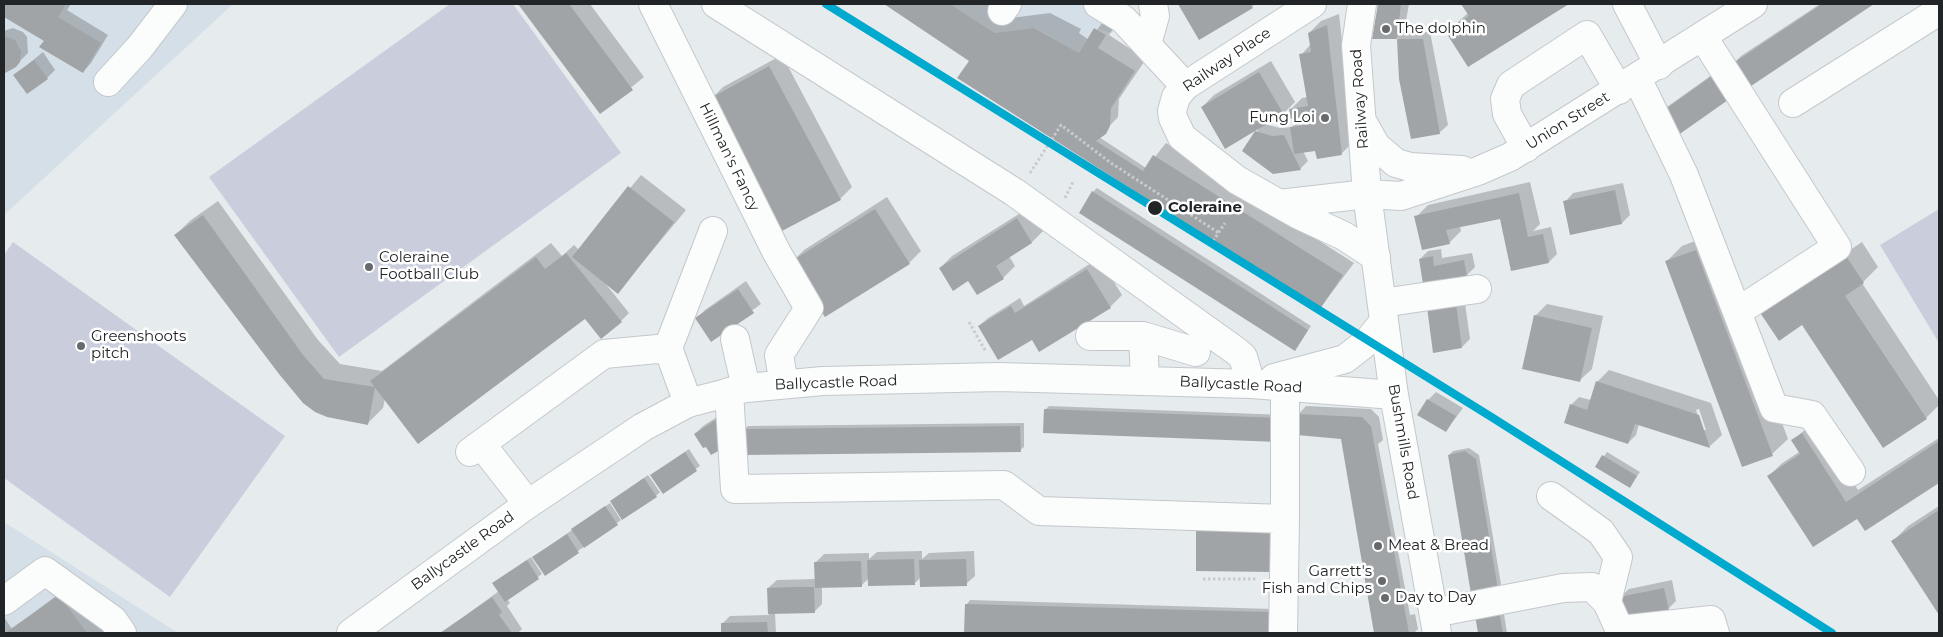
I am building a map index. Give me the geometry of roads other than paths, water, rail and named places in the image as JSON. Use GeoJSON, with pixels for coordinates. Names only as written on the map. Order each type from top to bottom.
{"type":"FeatureCollection","features":[{"type":"Feature","properties":{"kind":"main road"},"geometry":{"type":"LineString","coordinates":[[108,82],[173,4]]}},
{"type":"Feature","properties":{"kind":"main road","name":"Hillman's Fancy"},"geometry":{"type":"LineString","coordinates":[[653,4],[777,252],[809,308],[779,355],[784,384]]}},
{"type":"Feature","properties":{"kind":"main road"},"geometry":{"type":"LineString","coordinates":[[716,4],[1014,192],[1236,351],[1243,357],[1251,384],[1345,359],[1368,341],[1383,312],[1477,289]]}},
{"type":"Feature","properties":{"kind":"main road"},"geometry":{"type":"LineString","coordinates":[[1098,4],[1123,20],[1185,86]]}},
{"type":"Feature","properties":{"kind":"main road"},"geometry":{"type":"LineString","coordinates":[[1147,44],[1155,16],[1153,4]]}},
{"type":"Feature","properties":{"kind":"main road","name":"Railway Road"},"geometry":{"type":"LineString","coordinates":[[1362,4],[1356,45],[1367,194]]}},
{"type":"Feature","properties":{"kind":"main road"},"geometry":{"type":"LineString","coordinates":[[1626,4],[1638,78],[1684,175],[1774,408],[1812,415],[1852,472]]}},
{"type":"Feature","properties":{"kind":"main road","name":"Union Street"},"geometry":{"type":"LineString","coordinates":[[1367,194],[1401,196],[1478,171],[1510,158],[1753,4]]}},
{"type":"Feature","properties":{"kind":"main road","name":"Railway Place"},"geometry":{"type":"LineString","coordinates":[[1297,8],[1185,86],[1176,97],[1172,111],[1177,130],[1237,180],[1376,254]]}},
{"type":"Feature","properties":{"kind":"main road"},"geometry":{"type":"LineString","coordinates":[[1793,103],[1930,11]]}},
{"type":"Feature","properties":{"kind":"main road"},"geometry":{"type":"LineString","coordinates":[[1526,148],[1507,114],[1505,99],[1511,85],[1586,35],[1638,78]]}},
{"type":"Feature","properties":{"kind":"main road"},"geometry":{"type":"LineString","coordinates":[[1703,37],[1837,247],[1737,312]]}},
{"type":"Feature","properties":{"kind":"main road"},"geometry":{"type":"LineString","coordinates":[[1360,116],[1376,146],[1396,162],[1410,167],[1478,171]]}},
{"type":"Feature","properties":{"kind":"main road"},"geometry":{"type":"LineString","coordinates":[[1280,204],[1367,194]]}},
{"type":"Feature","properties":{"kind":"main road","name":"Bushmills Road"},"geometry":{"type":"LineString","coordinates":[[1367,194],[1394,395],[1435,623]]}},
{"type":"Feature","properties":{"kind":"main road","name":"Bushmills Road"},"geometry":{"type":"LineString","coordinates":[[1376,254],[1387,214],[1401,196]]}},
{"type":"Feature","properties":{"kind":"main road"},"geometry":{"type":"LineString","coordinates":[[688,403],[668,348],[713,232]]}},
{"type":"Feature","properties":{"kind":"main road"},"geometry":{"type":"LineString","coordinates":[[1090,336],[1143,336],[1196,352]]}},
{"type":"Feature","properties":{"kind":"main road"},"geometry":{"type":"LineString","coordinates":[[1143,336],[1145,380]]}},
{"type":"Feature","properties":{"kind":"main road"},"geometry":{"type":"LineString","coordinates":[[735,339],[738,390],[735,489],[1004,485],[1039,511],[1285,519]]}},
{"type":"Feature","properties":{"kind":"main road"},"geometry":{"type":"LineString","coordinates":[[528,504],[476,448],[604,354],[668,348]]}},
{"type":"Feature","properties":{"kind":"main road","name":"Ballycastle Road"},"geometry":{"type":"LineString","coordinates":[[351,633],[528,504],[644,427],[688,403],[738,390],[784,384],[999,377],[1251,384],[1394,395]]}},
{"type":"Feature","properties":{"kind":"main road"},"geometry":{"type":"LineString","coordinates":[[1283,633],[1285,387]]}},
{"type":"Feature","properties":{"kind":"main road"},"geometry":{"type":"LineString","coordinates":[[1551,496],[1601,532],[1618,557],[1607,602]]}},
{"type":"Feature","properties":{"kind":"main road"},"geometry":{"type":"LineString","coordinates":[[4,601],[45,571],[113,620],[122,633]]}},
{"type":"Feature","properties":{"kind":"main road"},"geometry":{"type":"LineString","coordinates":[[1435,623],[1563,588],[1592,587],[1607,602],[1621,632],[1712,620],[1716,633]]}},
{"type":"Feature","properties":{"kind":"place","name":"The dolphin"},"geometry":{"type":"Point","coordinates":[1386,29]}},
{"type":"Feature","properties":{"kind":"place","name":"Fung Loi"},"geometry":{"type":"Point","coordinates":[1325,118]}},
{"type":"Feature","properties":{"kind":"place","name":"Coleraine"},"geometry":{"type":"Point","coordinates":[1155,208]}},
{"type":"Feature","properties":{"kind":"place","name":"Coleraine Football Club"},"geometry":{"type":"Point","coordinates":[369,267]}},
{"type":"Feature","properties":{"kind":"place","name":"Greenshoots pitch"},"geometry":{"type":"Point","coordinates":[81,346]}},
{"type":"Feature","properties":{"kind":"place","name":"Meat & Bread"},"geometry":{"type":"Point","coordinates":[1378,546]}},
{"type":"Feature","properties":{"kind":"place","name":"Garrett's Fish and Chips"},"geometry":{"type":"Point","coordinates":[1382,581]}},
{"type":"Feature","properties":{"kind":"place","name":"Day to Day"},"geometry":{"type":"Point","coordinates":[1385,598]}}]}
